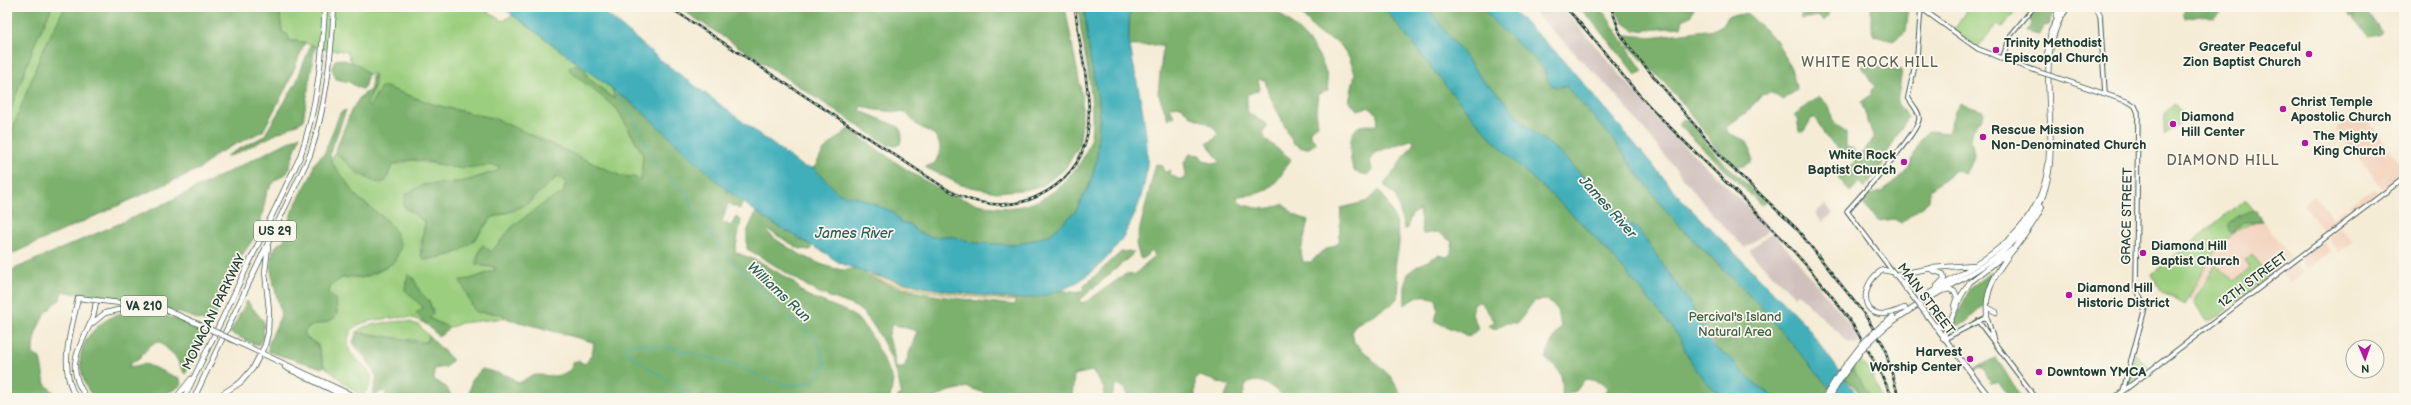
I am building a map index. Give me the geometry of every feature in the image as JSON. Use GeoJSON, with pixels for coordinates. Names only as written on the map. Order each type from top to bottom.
{"type":"FeatureCollection","features":[{"type":"Feature","properties":{"kind":"highway","name":"MONACAN PARKWAY"},"geometry":{"type":"LineString","coordinates":[[184,398],[300,157],[315,105],[322,55],[325,7]]}},
{"type":"Feature","properties":{"kind":"highway","name":"MONACAN PARKWAY"},"geometry":{"type":"LineString","coordinates":[[194,398],[269,244],[312,148],[324,107],[331,56],[334,7]]}},
{"type":"Feature","properties":{"kind":"highway"},"geometry":{"type":"LineString","coordinates":[[1882,327],[1993,254],[2017,233],[2034,208],[2044,183],[2049,152],[2046,55],[2059,7]]}},
{"type":"Feature","properties":{"kind":"highway"},"geometry":{"type":"LineString","coordinates":[[2055,22],[2067,7]]}},
{"type":"Feature","properties":{"kind":"highway"},"geometry":{"type":"LineString","coordinates":[[1987,317],[1988,296],[1993,281],[2026,235],[2042,205],[2052,154],[2049,55],[2057,26],[2067,7]]}},
{"type":"Feature","properties":{"kind":"highway"},"geometry":{"type":"LineString","coordinates":[[2096,7],[2100,16]]}},
{"type":"Feature","properties":{"kind":"highway"},"geometry":{"type":"LineString","coordinates":[[2100,16],[2102,7]]}},
{"type":"Feature","properties":{"kind":"highway"},"geometry":{"type":"LineString","coordinates":[[1824,398],[1840,376],[1882,327],[1905,308],[1995,257],[2014,241],[2036,212],[2048,180]]}},
{"type":"Feature","properties":{"kind":"highway"},"geometry":{"type":"LineString","coordinates":[[1943,337],[1970,282],[2004,256],[2026,235]]}},
{"type":"Feature","properties":{"kind":"highway"},"geometry":{"type":"LineString","coordinates":[[216,398],[241,382],[261,353],[268,333],[269,310],[265,272],[269,244]]}},
{"type":"Feature","properties":{"kind":"highway"},"geometry":{"type":"LineString","coordinates":[[1895,274],[1978,263]]}},
{"type":"Feature","properties":{"kind":"highway"},"geometry":{"type":"LineString","coordinates":[[1905,308],[1881,314],[1873,311],[1868,302],[1866,289],[1870,280],[1883,270],[1895,274],[1911,274],[1933,270],[1942,273],[1944,279],[1934,292]]}},
{"type":"Feature","properties":{"kind":"highway"},"geometry":{"type":"LineString","coordinates":[[1906,289],[1905,280],[1911,274]]}},
{"type":"Feature","properties":{"kind":"highway"},"geometry":{"type":"LineString","coordinates":[[1934,292],[1949,289],[1956,294],[1956,302],[1943,337]]}},
{"type":"Feature","properties":{"kind":"highway","name":"VA 210"},"geometry":{"type":"LineString","coordinates":[[76,398],[70,388],[66,365],[78,298],[162,308],[358,398]]}},
{"type":"Feature","properties":{"kind":"highway"},"geometry":{"type":"LineString","coordinates":[[87,398],[78,381],[75,367],[76,354],[85,331],[94,314],[96,301]]}},
{"type":"Feature","properties":{"kind":"highway"},"geometry":{"type":"LineString","coordinates":[[1987,307],[1996,312]]}},
{"type":"Feature","properties":{"kind":"highway"},"geometry":{"type":"LineString","coordinates":[[85,331],[100,316],[117,308],[162,308]]}},
{"type":"Feature","properties":{"kind":"highway"},"geometry":{"type":"LineString","coordinates":[[1934,325],[1942,327],[1947,323]]}},
{"type":"Feature","properties":{"kind":"highway","name":"VA 210"},"geometry":{"type":"LineString","coordinates":[[261,353],[348,398]]}},
{"type":"Feature","properties":{"kind":"highway"},"geometry":{"type":"LineString","coordinates":[[176,398],[197,371]]}},
{"type":"Feature","properties":{"kind":"highway"},"geometry":{"type":"LineString","coordinates":[[1829,398],[1840,376]]}},
{"type":"Feature","properties":{"kind":"main road"},"geometry":{"type":"LineString","coordinates":[[2002,58],[2011,35],[2034,7]]}},
{"type":"Feature","properties":{"kind":"main road","name":"GRACE STREET"},"geometry":{"type":"LineString","coordinates":[[1921,8],[1978,49],[2039,72],[2105,93],[2135,106],[2139,117],[2136,287],[2145,308],[2123,391]]}},
{"type":"Feature","properties":{"kind":"main road","name":"MAIN STREET"},"geometry":{"type":"LineString","coordinates":[[1921,8],[1918,52],[1908,97],[1918,113],[1918,122],[1894,158],[1847,211],[1990,398]]}},
{"type":"Feature","properties":{"kind":"main road"},"geometry":{"type":"LineString","coordinates":[[2100,16],[2105,93]]}},
{"type":"Feature","properties":{"kind":"main road","name":"12TH STREET"},"geometry":{"type":"LineString","coordinates":[[2114,398],[2404,178]]}},
{"type":"Feature","properties":{"kind":"main road"},"geometry":{"type":"LineString","coordinates":[[1943,337],[1987,317],[1996,345]]}},
{"type":"Feature","properties":{"kind":"main road"},"geometry":{"type":"LineString","coordinates":[[1978,322],[2036,398]]}},
{"type":"Feature","properties":{"kind":"shaded area"},"geometry":{"type":"Polygon","coordinates":[[[1529,7],[1559,7],[1572,18],[1663,125],[1771,229],[1745,248],[1716,219],[1616,95],[1529,7]]]}},
{"type":"Feature","properties":{"kind":"shaded area"},"geometry":{"type":"Polygon","coordinates":[[[2360,111],[2404,168],[2404,175],[2384,190],[2336,129],[2360,111]]]}},
{"type":"Feature","properties":{"kind":"shaded area"},"geometry":{"type":"Polygon","coordinates":[[[2374,189],[2378,194],[2354,213],[2349,205],[2374,189]]]}},
{"type":"Feature","properties":{"kind":"shaded area"},"geometry":{"type":"Polygon","coordinates":[[[2314,196],[2333,218],[2344,209],[2350,216],[2326,234],[2303,205],[2314,196]]]}},
{"type":"Feature","properties":{"kind":"shaded area"},"geometry":{"type":"Polygon","coordinates":[[[2246,199],[2292,259],[2211,322],[2206,321],[2189,297],[2185,306],[2159,291],[2151,274],[2246,199]]]}},
{"type":"Feature","properties":{"kind":"shaded area"},"geometry":{"type":"Polygon","coordinates":[[[1826,204],[1833,214],[1822,222],[1815,213],[1826,204]]]}},
{"type":"Feature","properties":{"kind":"shaded area"},"geometry":{"type":"Polygon","coordinates":[[[2341,228],[2353,243],[2339,253],[2328,238],[2341,228]]]}},
{"type":"Feature","properties":{"kind":"shaded area"},"geometry":{"type":"Polygon","coordinates":[[[1773,232],[1847,320],[1861,341],[1855,345],[1853,343],[1850,344],[1797,293],[1794,296],[1750,253],[1750,250],[1773,232]]]}},
{"type":"Feature","properties":{"kind":"shaded area"},"geometry":{"type":"Polygon","coordinates":[[[2324,242],[2330,251],[2307,269],[2300,260],[2324,242]]]}},
{"type":"Feature","properties":{"kind":"shaded area"},"geometry":{"type":"Polygon","coordinates":[[[2296,262],[2304,273],[2290,284],[2282,273],[2296,262]]]}},
{"type":"Feature","properties":{"kind":"green space"},"geometry":{"type":"Polygon","coordinates":[[[7,7],[52,7],[35,43],[7,120],[7,7]]]}},
{"type":"Feature","properties":{"kind":"green space"},"geometry":{"type":"Polygon","coordinates":[[[52,7],[65,7],[42,52],[7,144],[7,120],[35,43],[52,7]]]}},
{"type":"Feature","properties":{"kind":"green space"},"geometry":{"type":"Polygon","coordinates":[[[65,7],[268,7],[280,13],[282,32],[287,34],[290,41],[305,42],[287,86],[263,131],[218,153],[201,168],[7,256],[7,144],[42,52],[65,7]]]}},
{"type":"Feature","properties":{"kind":"green space"},"geometry":{"type":"Polygon","coordinates":[[[268,7],[480,7],[503,21],[513,15],[612,89],[615,99],[590,79],[578,65],[595,90],[617,109],[643,154],[641,181],[634,177],[621,176],[496,119],[435,105],[386,87],[381,87],[369,107],[367,105],[374,74],[368,74],[351,61],[347,52],[321,49],[302,42],[290,41],[287,34],[282,32],[280,13],[268,7]]]}},
{"type":"Feature","properties":{"kind":"green space"},"geometry":{"type":"Polygon","coordinates":[[[678,7],[1065,7],[1082,96],[1082,122],[1079,146],[1064,170],[1043,185],[1033,189],[997,192],[961,185],[925,167],[935,163],[940,152],[940,145],[935,135],[917,125],[906,113],[875,110],[861,106],[860,109],[863,112],[899,127],[902,135],[900,144],[895,146],[888,145],[678,7]]]}},
{"type":"Feature","properties":{"kind":"green space"},"geometry":{"type":"Polygon","coordinates":[[[1078,7],[1084,7],[1090,58],[1100,108],[1097,158],[1090,184],[1075,212],[1050,235],[1016,245],[976,243],[950,236],[930,237],[916,231],[910,224],[900,222],[888,211],[880,207],[840,194],[826,182],[814,168],[824,150],[848,129],[895,162],[950,194],[978,204],[1006,208],[1033,203],[1059,187],[1074,170],[1087,151],[1091,136],[1092,104],[1078,7]]]}},
{"type":"Feature","properties":{"kind":"green space"},"geometry":{"type":"Polygon","coordinates":[[[1130,7],[1279,7],[1278,12],[1305,37],[1319,56],[1327,78],[1328,90],[1318,94],[1316,110],[1318,125],[1310,130],[1310,136],[1317,143],[1309,148],[1302,148],[1293,143],[1268,92],[1265,80],[1258,79],[1260,89],[1247,95],[1247,111],[1268,126],[1263,133],[1266,140],[1291,159],[1281,176],[1270,187],[1257,193],[1237,196],[1239,203],[1250,207],[1272,208],[1284,204],[1294,215],[1308,220],[1301,252],[1303,262],[1311,262],[1321,252],[1339,243],[1341,208],[1368,201],[1379,190],[1392,213],[1397,226],[1399,244],[1395,272],[1399,281],[1398,297],[1392,304],[1355,325],[1352,331],[1354,342],[1391,377],[1403,398],[1291,398],[1281,394],[1264,383],[1256,381],[1246,384],[1242,398],[1224,398],[1230,386],[1200,376],[1195,381],[1195,398],[1127,398],[1126,390],[1117,384],[1112,398],[1104,398],[1104,388],[1092,371],[1074,375],[1072,398],[1033,398],[1012,393],[989,395],[968,387],[946,392],[936,398],[897,398],[901,393],[891,359],[879,334],[864,314],[852,305],[812,289],[747,249],[747,232],[756,212],[812,246],[810,250],[800,249],[768,230],[767,232],[774,238],[804,256],[826,266],[836,269],[858,270],[879,281],[925,294],[1015,305],[1014,299],[1055,292],[1064,291],[1077,293],[1083,291],[1084,286],[1121,252],[1129,251],[1134,253],[1080,300],[1082,303],[1087,301],[1126,274],[1134,275],[1154,256],[1151,251],[1143,259],[1140,258],[1136,244],[1156,164],[1163,166],[1163,171],[1166,172],[1170,170],[1170,174],[1178,179],[1183,179],[1186,176],[1184,162],[1190,154],[1200,155],[1202,159],[1211,163],[1220,162],[1207,143],[1214,140],[1218,134],[1211,125],[1189,115],[1182,106],[1170,107],[1174,117],[1168,119],[1158,93],[1163,45],[1129,46],[1130,7]],[[892,324],[888,338],[893,349],[896,368],[904,368],[917,331],[892,324]]]}},
{"type":"Feature","properties":{"kind":"green space"},"geometry":{"type":"Polygon","coordinates":[[[1295,7],[1384,7],[1441,80],[1486,132],[1512,159],[1580,222],[1619,265],[1681,339],[1688,356],[1698,372],[1725,398],[1602,398],[1607,388],[1598,381],[1585,379],[1576,391],[1562,396],[1562,379],[1560,374],[1546,359],[1551,343],[1561,327],[1558,310],[1547,300],[1534,301],[1518,323],[1505,323],[1494,330],[1489,326],[1495,322],[1481,302],[1474,303],[1472,315],[1479,328],[1469,337],[1435,321],[1438,309],[1436,299],[1419,297],[1405,305],[1405,284],[1409,272],[1439,255],[1447,257],[1451,253],[1452,242],[1438,232],[1423,234],[1419,210],[1412,214],[1407,228],[1404,229],[1396,196],[1384,185],[1414,143],[1413,139],[1374,153],[1370,160],[1372,171],[1367,175],[1355,172],[1350,156],[1352,136],[1354,131],[1360,126],[1377,125],[1378,114],[1368,107],[1358,110],[1349,102],[1355,73],[1349,57],[1339,43],[1318,33],[1295,7]]]}},
{"type":"Feature","properties":{"kind":"green space","name":"Percival's Island Natural Area"},"geometry":{"type":"Polygon","coordinates":[[[1427,7],[1483,7],[1499,25],[1529,51],[1537,60],[1547,80],[1557,88],[1566,86],[1610,136],[1634,170],[1680,227],[1758,304],[1830,387],[1823,398],[1775,398],[1747,377],[1721,351],[1716,349],[1689,302],[1638,229],[1626,221],[1557,150],[1528,128],[1495,90],[1485,83],[1427,7]]]}},
{"type":"Feature","properties":{"kind":"green space"},"geometry":{"type":"Polygon","coordinates":[[[1578,7],[1597,7],[1605,14],[1643,71],[1636,75],[1596,25],[1578,7]]]}},
{"type":"Feature","properties":{"kind":"green space"},"geometry":{"type":"Polygon","coordinates":[[[1613,7],[1694,7],[1691,15],[1683,20],[1681,27],[1635,31],[1624,23],[1613,7]]]}},
{"type":"Feature","properties":{"kind":"green space"},"geometry":{"type":"Polygon","coordinates":[[[1802,7],[1828,7],[1828,17],[1824,21],[1817,16],[1803,19],[1801,18],[1802,7]]]}},
{"type":"Feature","properties":{"kind":"green space"},"geometry":{"type":"Polygon","coordinates":[[[1871,7],[1909,7],[1906,31],[1893,41],[1874,36],[1871,27],[1871,7]]]}},
{"type":"Feature","properties":{"kind":"green space"},"geometry":{"type":"Polygon","coordinates":[[[1968,7],[2031,7],[2026,13],[2017,8],[2003,27],[1996,25],[1978,47],[1954,31],[1968,7]]]}},
{"type":"Feature","properties":{"kind":"green space"},"geometry":{"type":"Polygon","coordinates":[[[2036,7],[2056,7],[2049,25],[2043,26],[2039,35],[2027,32],[2032,24],[2029,17],[2036,7]]]}},
{"type":"Feature","properties":{"kind":"green space"},"geometry":{"type":"Polygon","coordinates":[[[2186,7],[2225,7],[2214,19],[2200,15],[2185,18],[2183,13],[2186,7]]]}},
{"type":"Feature","properties":{"kind":"green space"},"geometry":{"type":"Polygon","coordinates":[[[2346,7],[2362,7],[2360,11],[2367,13],[2382,31],[2379,34],[2369,36],[2353,19],[2355,16],[2350,17],[2346,7]]]}},
{"type":"Feature","properties":{"kind":"green space"},"geometry":{"type":"Polygon","coordinates":[[[1748,14],[1776,40],[1791,68],[1797,90],[1783,100],[1772,93],[1761,95],[1747,112],[1726,127],[1728,133],[1747,141],[1751,151],[1752,161],[1745,166],[1734,166],[1722,156],[1681,101],[1630,47],[1625,38],[1626,35],[1650,37],[1715,29],[1724,24],[1729,15],[1748,14]]]}},
{"type":"Feature","properties":{"kind":"green space"},"geometry":{"type":"Polygon","coordinates":[[[311,44],[315,46],[303,121],[233,155],[226,156],[264,136],[296,83],[311,44]]]}},
{"type":"Feature","properties":{"kind":"green space"},"geometry":{"type":"Polygon","coordinates":[[[341,59],[359,65],[368,74],[364,88],[361,89],[349,82],[336,79],[332,69],[335,60],[341,59]]]}},
{"type":"Feature","properties":{"kind":"green space"},"geometry":{"type":"Polygon","coordinates":[[[575,64],[583,68],[588,77],[612,98],[615,98],[612,89],[638,108],[743,202],[740,209],[728,203],[722,222],[731,226],[736,217],[741,220],[735,252],[762,263],[792,281],[806,295],[846,311],[857,318],[871,335],[893,380],[890,398],[462,398],[469,394],[472,379],[482,369],[509,376],[518,383],[531,376],[555,376],[565,373],[571,369],[572,362],[578,361],[585,364],[593,351],[593,342],[508,319],[502,314],[475,312],[460,280],[471,279],[495,270],[495,267],[476,265],[481,247],[484,245],[491,252],[514,225],[546,202],[563,193],[566,181],[557,177],[525,205],[491,218],[474,240],[459,252],[426,260],[421,256],[425,222],[403,206],[406,194],[423,185],[466,181],[497,171],[500,166],[489,165],[459,168],[426,161],[409,160],[392,166],[386,181],[380,183],[358,173],[335,152],[351,111],[360,97],[371,89],[372,76],[374,74],[375,84],[367,105],[369,107],[381,87],[386,87],[435,105],[496,119],[621,176],[634,177],[641,181],[643,154],[617,109],[570,71],[569,68],[575,64]]]}},
{"type":"Feature","properties":{"kind":"green space"},"geometry":{"type":"Polygon","coordinates":[[[1861,65],[1902,70],[1897,103],[1908,117],[1882,162],[1883,164],[1864,188],[1859,183],[1850,192],[1838,177],[1856,162],[1853,158],[1864,151],[1874,138],[1861,102],[1871,95],[1871,90],[1875,87],[1861,65]]]}},
{"type":"Feature","properties":{"kind":"green space"},"geometry":{"type":"Polygon","coordinates":[[[1819,96],[1829,106],[1833,121],[1846,133],[1846,147],[1853,149],[1855,152],[1847,158],[1825,136],[1815,118],[1812,118],[1804,131],[1799,131],[1797,118],[1794,115],[1819,96]]]}},
{"type":"Feature","properties":{"kind":"green space"},"geometry":{"type":"Polygon","coordinates":[[[2174,103],[2186,119],[2164,136],[2164,114],[2174,103]]]}},
{"type":"Feature","properties":{"kind":"green space"},"geometry":{"type":"Polygon","coordinates":[[[1960,104],[1984,111],[1983,117],[1971,133],[1974,157],[1969,167],[1964,174],[1955,170],[1930,190],[1929,201],[1901,223],[1894,219],[1878,221],[1863,204],[1861,198],[1883,191],[1910,168],[1921,139],[1929,131],[1948,133],[1955,111],[1960,104]]]}},
{"type":"Feature","properties":{"kind":"green space"},"geometry":{"type":"Polygon","coordinates":[[[346,110],[330,154],[331,161],[358,198],[384,218],[394,229],[401,246],[395,261],[390,265],[362,278],[352,276],[342,278],[331,285],[328,294],[336,299],[337,315],[330,321],[307,328],[304,332],[307,338],[317,345],[324,366],[322,368],[269,352],[268,345],[281,315],[271,271],[271,258],[276,246],[284,240],[292,211],[312,174],[314,164],[325,152],[340,113],[346,110]]]}},
{"type":"Feature","properties":{"kind":"green space"},"geometry":{"type":"Polygon","coordinates":[[[1682,119],[1687,120],[1722,161],[1765,201],[1761,205],[1678,124],[1682,119]]]}},
{"type":"Feature","properties":{"kind":"green space"},"geometry":{"type":"Polygon","coordinates":[[[300,136],[287,173],[276,180],[267,191],[259,231],[235,265],[234,276],[213,321],[209,323],[169,309],[124,299],[82,295],[62,291],[60,300],[48,310],[44,316],[34,339],[33,347],[33,354],[40,358],[45,384],[60,398],[7,398],[7,272],[160,206],[300,136]]]}},
{"type":"Feature","properties":{"kind":"green space"},"geometry":{"type":"Polygon","coordinates":[[[335,152],[358,173],[376,183],[392,166],[411,160],[456,167],[483,165],[500,166],[497,171],[466,181],[423,185],[403,206],[425,222],[420,249],[423,259],[426,260],[452,255],[477,237],[491,218],[516,210],[530,202],[544,187],[557,177],[564,178],[567,184],[563,193],[546,202],[514,225],[491,252],[480,250],[475,262],[486,267],[496,267],[495,270],[471,279],[505,318],[461,323],[449,328],[429,318],[433,310],[429,301],[420,292],[413,277],[406,280],[405,290],[422,305],[422,321],[427,325],[419,320],[403,317],[365,322],[353,329],[348,341],[350,351],[366,368],[371,377],[371,382],[363,395],[358,394],[324,366],[318,345],[307,338],[304,332],[311,326],[334,319],[337,315],[336,299],[328,294],[329,287],[332,282],[344,278],[368,276],[379,271],[388,266],[394,260],[400,249],[369,206],[358,198],[348,187],[331,161],[335,152]]]}},
{"type":"Feature","properties":{"kind":"green space"},"geometry":{"type":"Polygon","coordinates":[[[2245,199],[2262,221],[2249,224],[2236,230],[2225,240],[2206,266],[2185,305],[2160,290],[2152,274],[2245,199]]]}},
{"type":"Feature","properties":{"kind":"green space"},"geometry":{"type":"Polygon","coordinates":[[[2255,210],[2262,221],[2243,221],[2232,233],[2229,232],[2229,224],[2232,221],[2244,213],[2255,210]]]}},
{"type":"Feature","properties":{"kind":"green space"},"geometry":{"type":"Polygon","coordinates":[[[2252,254],[2269,276],[2210,321],[2207,321],[2194,302],[2216,264],[2234,281],[2250,269],[2244,260],[2252,254]]]}},
{"type":"Feature","properties":{"kind":"green space"},"geometry":{"type":"Polygon","coordinates":[[[1991,272],[1985,304],[1966,322],[1951,329],[1970,288],[1991,272]]]}},
{"type":"Feature","properties":{"kind":"green space"},"geometry":{"type":"Polygon","coordinates":[[[408,274],[413,278],[420,292],[429,301],[433,313],[429,318],[449,328],[439,337],[416,313],[424,308],[405,290],[408,274]]]}},
{"type":"Feature","properties":{"kind":"green space"},"geometry":{"type":"Polygon","coordinates":[[[247,301],[264,322],[263,337],[258,346],[230,333],[247,301]]]}},
{"type":"Feature","properties":{"kind":"green space"},"geometry":{"type":"Polygon","coordinates":[[[129,310],[166,316],[183,322],[201,330],[203,340],[185,374],[175,356],[160,342],[151,345],[128,367],[146,364],[180,379],[181,385],[171,391],[161,395],[140,399],[95,398],[85,384],[80,362],[81,352],[91,333],[99,325],[118,314],[129,310]]]}},
{"type":"Feature","properties":{"kind":"green space"},"geometry":{"type":"Polygon","coordinates":[[[406,321],[419,325],[429,336],[427,342],[357,332],[360,329],[372,325],[406,321]]]}},
{"type":"Feature","properties":{"kind":"green space"},"geometry":{"type":"Polygon","coordinates":[[[357,332],[422,343],[427,342],[429,336],[453,360],[446,367],[434,369],[434,380],[446,387],[453,398],[385,398],[386,392],[383,391],[372,397],[377,377],[367,360],[353,343],[357,332]]]}},
{"type":"Feature","properties":{"kind":"green space"},"geometry":{"type":"Polygon","coordinates":[[[2135,353],[2147,368],[2129,383],[2135,353]]]}},
{"type":"Feature","properties":{"kind":"green space"},"geometry":{"type":"Polygon","coordinates":[[[1858,357],[1870,370],[1882,398],[1864,398],[1844,377],[1858,357]]]}},
{"type":"Feature","properties":{"kind":"green space"},"geometry":{"type":"Polygon","coordinates":[[[1996,357],[2020,396],[2019,398],[2010,398],[1998,382],[1990,383],[1991,380],[1987,378],[1985,370],[1980,368],[1975,371],[1974,370],[1996,357]]]}},
{"type":"Feature","properties":{"kind":"green space"},"geometry":{"type":"Polygon","coordinates":[[[1853,366],[1854,372],[1872,398],[1865,398],[1845,377],[1853,366]]]}},
{"type":"Feature","properties":{"kind":"sand"},"geometry":{"type":"Polygon","coordinates":[[[870,275],[928,288],[1015,300],[1010,301],[980,298],[914,289],[879,280],[870,275]]]}},
{"type":"Feature","properties":{"kind":"water","name":"James River"},"geometry":{"type":"Polygon","coordinates":[[[502,7],[599,7],[662,61],[803,167],[814,168],[839,194],[860,198],[893,212],[900,222],[910,224],[916,231],[930,237],[950,236],[976,243],[1016,245],[1050,235],[1075,212],[1090,184],[1097,158],[1100,108],[1090,58],[1084,7],[1130,7],[1129,41],[1142,109],[1147,147],[1146,172],[1141,197],[1132,221],[1119,243],[1103,262],[1083,278],[1061,290],[1037,297],[1002,298],[968,294],[915,285],[873,275],[838,262],[827,254],[767,220],[728,191],[638,108],[502,7]]]}},
{"type":"Feature","properties":{"kind":"water","name":"James River"},"geometry":{"type":"Polygon","coordinates":[[[1384,7],[1427,7],[1485,83],[1495,90],[1528,128],[1557,150],[1626,221],[1638,229],[1689,302],[1712,346],[1728,356],[1747,377],[1775,398],[1725,398],[1704,379],[1688,356],[1681,339],[1632,279],[1580,222],[1512,159],[1486,132],[1441,80],[1384,7]]]}},
{"type":"Feature","properties":{"kind":"water","name":"James River"},"geometry":{"type":"Polygon","coordinates":[[[1483,7],[1509,7],[1561,57],[1683,201],[1805,324],[1859,398],[1838,398],[1758,304],[1669,215],[1610,136],[1566,86],[1552,86],[1542,67],[1528,52],[1496,24],[1483,7]]]}},
{"type":"Feature","properties":{"kind":"waterway","name":"Williams Run"},"geometry":{"type":"LineString","coordinates":[[616,91],[617,96],[632,114],[656,164],[687,194],[696,215],[727,255],[790,319],[816,338],[825,364],[817,376],[807,383],[795,385],[783,384],[723,362],[694,354],[646,345],[633,344],[625,346],[625,350],[632,357],[695,398]]}},
{"type":"Feature","properties":{"kind":"railway"},"geometry":{"type":"LineString","coordinates":[[669,7],[948,190],[969,199],[991,204],[1014,204],[1036,197],[1062,181],[1078,161],[1086,138],[1089,114],[1087,87],[1075,7]]}},
{"type":"Feature","properties":{"kind":"railway"},"geometry":{"type":"LineString","coordinates":[[1565,7],[1644,100],[1782,238],[1829,292],[1856,330],[1893,398]]}},
{"type":"Feature","properties":{"kind":"railway"},"geometry":{"type":"LineString","coordinates":[[1611,7],[1620,33],[1633,52],[1725,161],[1797,229],[1865,315],[1884,346],[1899,398]]}},
{"type":"Feature","properties":{"kind":"place","name":"Trinity Methodist Episcopal Church"},"geometry":{"type":"Point","coordinates":[1996,50]}},
{"type":"Feature","properties":{"kind":"place","name":"Greater Peaceful Zion Baptist Church"},"geometry":{"type":"Point","coordinates":[2309,54]}},
{"type":"Feature","properties":{"kind":"place","name":"Christ Temple Apostolic Church"},"geometry":{"type":"Point","coordinates":[2283,109]}},
{"type":"Feature","properties":{"kind":"place","name":"Diamond Hill Center"},"geometry":{"type":"Point","coordinates":[2173,124]}},
{"type":"Feature","properties":{"kind":"place","name":"Rescue Mission Non-Denominated Church"},"geometry":{"type":"Point","coordinates":[1983,137]}},
{"type":"Feature","properties":{"kind":"place","name":"The Mighty King Church"},"geometry":{"type":"Point","coordinates":[2305,143]}},
{"type":"Feature","properties":{"kind":"place","name":"White Rock Baptist Church"},"geometry":{"type":"Point","coordinates":[1904,162]}},
{"type":"Feature","properties":{"kind":"place","name":"Diamond Hill Baptist Church"},"geometry":{"type":"Point","coordinates":[2143,253]}},
{"type":"Feature","properties":{"kind":"place","name":"Diamond Hill Historic District"},"geometry":{"type":"Point","coordinates":[2069,295]}},
{"type":"Feature","properties":{"kind":"place","name":"Harvest Worship Center"},"geometry":{"type":"Point","coordinates":[1970,359]}},
{"type":"Feature","properties":{"kind":"place","name":"Downtown YMCA"},"geometry":{"type":"Point","coordinates":[2039,372]}},
{"type":"Feature","properties":{"kind":"district","name":"WHITE ROCK HILL"},"geometry":{"type":"Point","coordinates":[1870,62]}},
{"type":"Feature","properties":{"kind":"district","name":"DIAMOND HILL"},"geometry":{"type":"Point","coordinates":[2223,160]}}]}
